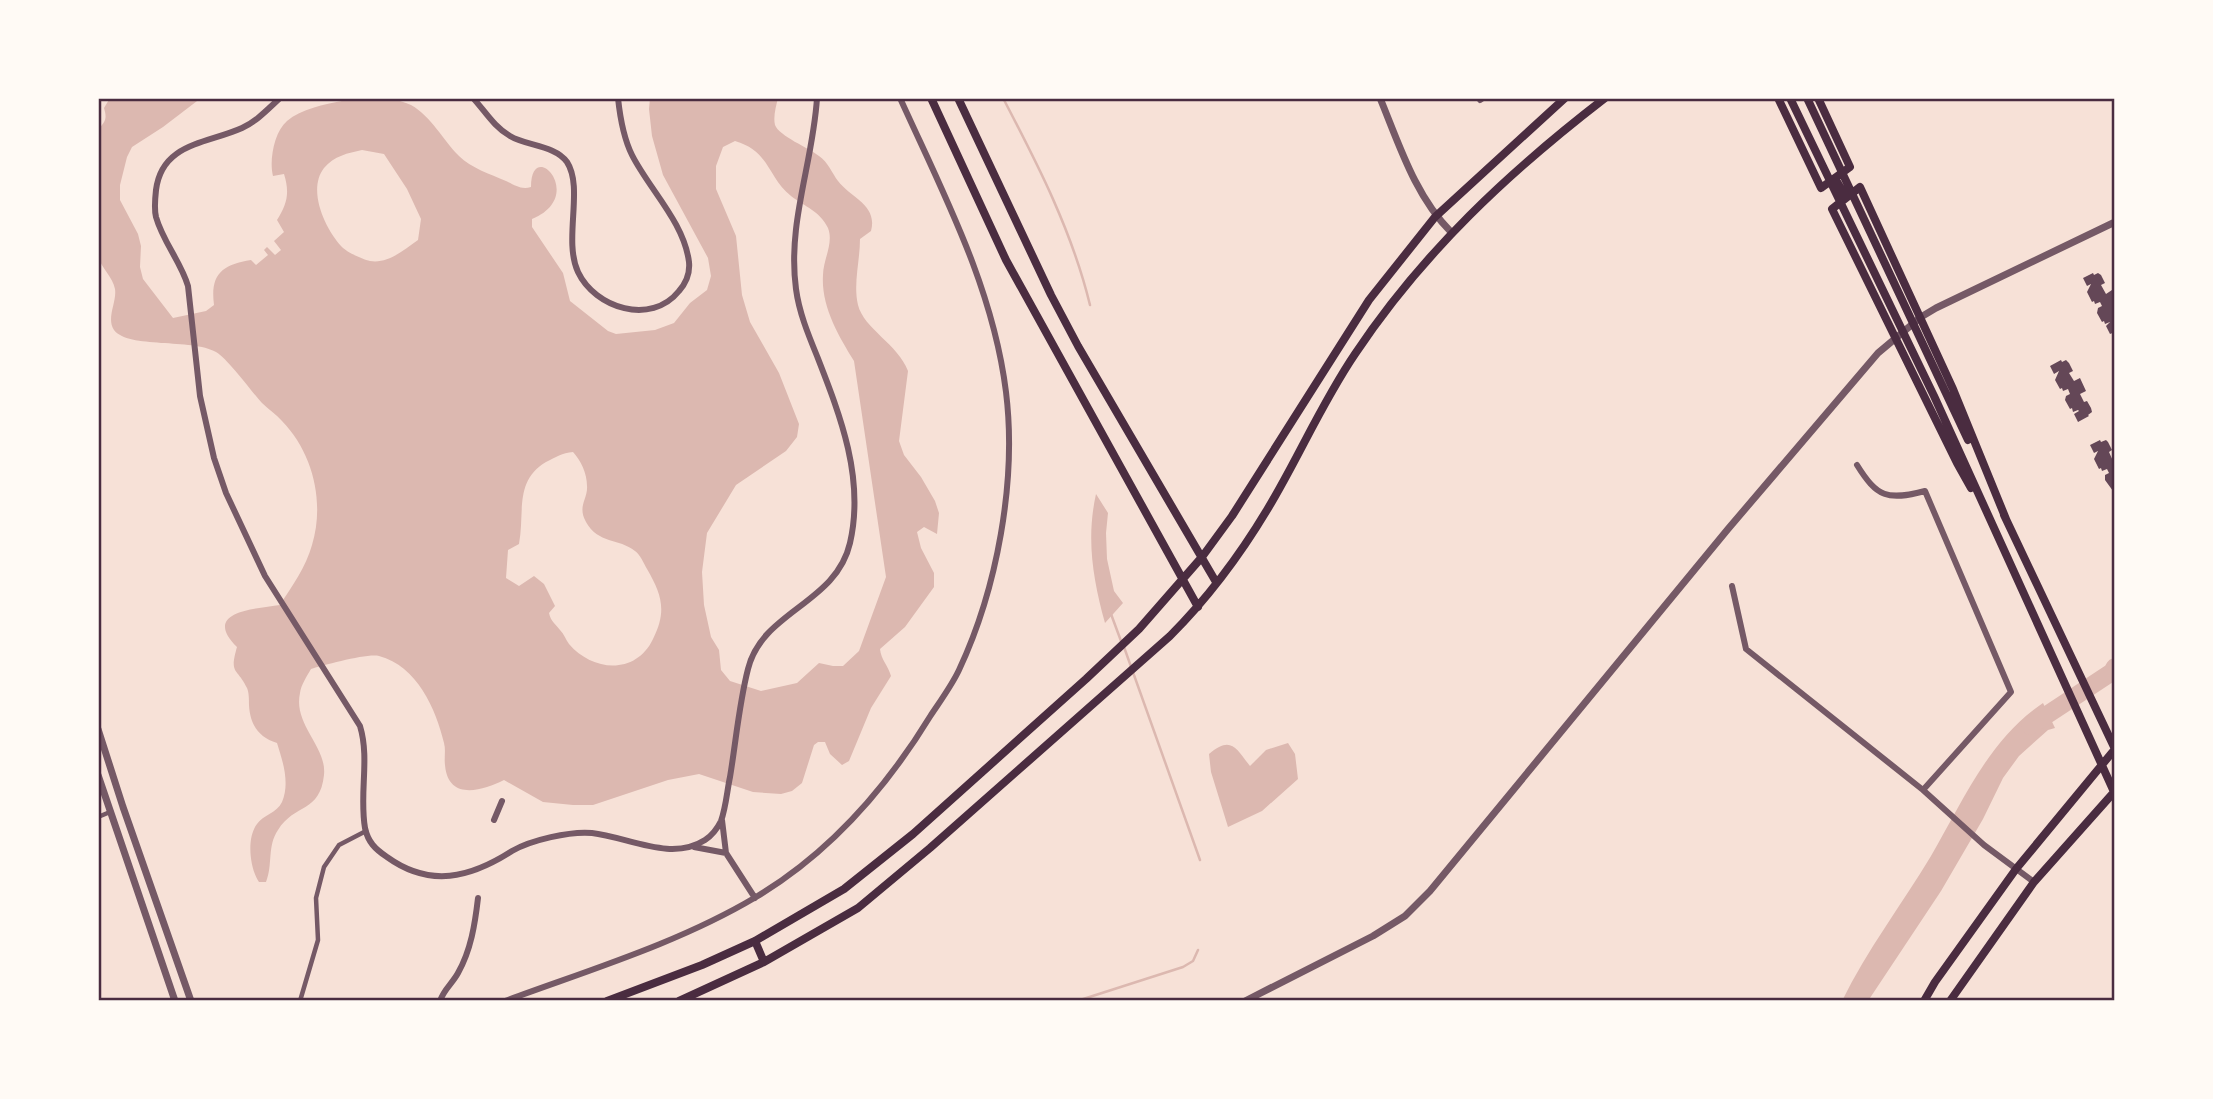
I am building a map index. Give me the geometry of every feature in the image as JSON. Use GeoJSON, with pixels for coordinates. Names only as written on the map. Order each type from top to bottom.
{"type":"FeatureCollection","features":[{"type":"Feature","properties":{"kind":"main road"},"geometry":{"type":"LineString","coordinates":[[932,98],[1006,260],[1198,607]]}},
{"type":"Feature","properties":{"kind":"main road"},"geometry":{"type":"LineString","coordinates":[[958,98],[1040,272],[1078,345],[1216,582]]}},
{"type":"Feature","properties":{"kind":"main road"},"geometry":{"type":"LineString","coordinates":[[607,1001],[755,942],[844,889],[913,834],[1139,629],[1184,581],[1232,516],[1370,300],[1435,217],[1565,98]]}},
{"type":"Feature","properties":{"kind":"main road"},"geometry":{"type":"LineString","coordinates":[[679,1001],[764,962],[858,908],[1147,658],[1198,607],[1267,510],[1354,355],[1391,304],[1451,232],[1535,154],[1605,98]]}},
{"type":"Feature","properties":{"kind":"main road"},"geometry":{"type":"LineString","coordinates":[[1778,98],[1821,188],[1850,167],[1818,98]]}},
{"type":"Feature","properties":{"kind":"main road"},"geometry":{"type":"LineString","coordinates":[[1790,98],[1934,396],[2115,792],[2034,882],[1950,1001]]}},
{"type":"Feature","properties":{"kind":"main road"},"geometry":{"type":"LineString","coordinates":[[1807,98],[2115,749],[2016,869],[1924,1001]]}},
{"type":"Feature","properties":{"kind":"main road"},"geometry":{"type":"LineString","coordinates":[[1835,178],[1846,198]]}},
{"type":"Feature","properties":{"kind":"main road"},"geometry":{"type":"LineString","coordinates":[[1995,530],[1956,464],[1832,209],[1860,187],[1953,389],[2006,519]]}},
{"type":"Feature","properties":{"kind":"main road"},"geometry":{"type":"LineString","coordinates":[[755,942],[764,962]]}},
{"type":"Feature","properties":{"kind":"street"},"geometry":{"type":"LineString","coordinates":[[280,98],[259,118],[243,128],[186,148],[167,160],[160,169],[155,198],[156,216],[184,271],[191,303],[200,396],[218,470],[242,532],[277,594],[356,719],[365,742],[366,831],[370,843],[414,873],[429,876],[453,876],[477,870],[495,863],[517,848],[565,834],[592,833],[659,848],[689,847],[726,853]]}},
{"type":"Feature","properties":{"kind":"street"},"geometry":{"type":"LineString","coordinates":[[473,98],[493,123],[512,138],[554,152],[566,160],[572,177],[573,257],[582,281],[606,302],[620,308],[646,309],[668,303],[677,294],[687,276],[688,260],[678,230],[630,152],[618,98]]}},
{"type":"Feature","properties":{"kind":"street"},"geometry":{"type":"LineString","coordinates":[[755,898],[726,853],[722,818],[748,667],[759,641],[827,586],[849,546],[853,520],[850,450],[802,316],[796,289],[794,254],[798,207],[813,143],[817,98]]}},
{"type":"Feature","properties":{"kind":"street"},"geometry":{"type":"LineString","coordinates":[[505,1001],[641,950],[755,898],[787,877],[863,810],[892,775],[958,672],[976,629],[998,549],[1010,438],[1006,391],[985,292],[900,98]]}},
{"type":"Feature","properties":{"kind":"street"},"geometry":{"type":"LineString","coordinates":[[1380,98],[1417,186],[1435,217],[1451,232]]}},
{"type":"Feature","properties":{"kind":"street"},"geometry":{"type":"LineString","coordinates":[[1245,1001],[1373,936],[1405,916],[1422,899],[1728,529],[1895,337],[1921,317],[2115,222]]}},
{"type":"Feature","properties":{"kind":"street"},"geometry":{"type":"LineString","coordinates":[[1857,465],[1870,485],[1884,495],[1904,497],[1925,491],[2011,692],[1923,790]]}},
{"type":"Feature","properties":{"kind":"street"},"geometry":{"type":"LineString","coordinates":[[1732,586],[1746,649],[1923,790],[1984,845],[2034,882]]}},
{"type":"Feature","properties":{"kind":"street"},"geometry":{"type":"LineString","coordinates":[[98,729],[191,1001]]}},
{"type":"Feature","properties":{"kind":"street"},"geometry":{"type":"LineString","coordinates":[[98,775],[175,1001]]}},
{"type":"Feature","properties":{"kind":"street"},"geometry":{"type":"LineString","coordinates":[[494,820],[502,801]]}},
{"type":"Feature","properties":{"kind":"street"},"geometry":{"type":"LineString","coordinates":[[98,817],[111,812]]}},
{"type":"Feature","properties":{"kind":"street"},"geometry":{"type":"LineString","coordinates":[[689,847],[710,836],[722,818]]}},
{"type":"Feature","properties":{"kind":"street"},"geometry":{"type":"LineString","coordinates":[[300,1001],[317,940],[316,898],[324,867],[339,845],[366,831]]}},
{"type":"Feature","properties":{"kind":"street"},"geometry":{"type":"LineString","coordinates":[[440,1001],[445,988],[457,975],[471,942],[478,898]]}},
{"type":"Feature","properties":{"kind":"shaded area"},"geometry":{"type":"Polygon","coordinates":[[[110,98],[201,98],[132,147],[120,185],[120,200],[138,234],[141,246],[140,267],[143,279],[173,318],[206,311],[214,305],[216,278],[225,268],[251,260],[256,265],[268,255],[264,250],[267,247],[275,255],[281,250],[274,241],[284,232],[277,220],[285,203],[287,187],[284,174],[273,176],[272,163],[276,139],[287,121],[299,113],[321,105],[377,98],[411,105],[425,116],[464,160],[515,185],[531,187],[533,173],[539,167],[546,169],[556,185],[555,197],[548,209],[532,219],[532,227],[563,273],[570,301],[608,331],[616,334],[655,330],[674,323],[690,303],[707,290],[711,276],[708,258],[663,175],[652,136],[650,98],[778,98],[774,119],[778,129],[822,158],[843,187],[867,208],[871,215],[871,231],[860,239],[856,281],[858,305],[867,322],[897,353],[908,371],[899,441],[904,455],[921,477],[939,513],[937,534],[924,527],[917,532],[921,548],[934,573],[934,587],[905,627],[880,649],[891,676],[871,708],[849,761],[842,765],[830,754],[825,742],[818,742],[814,745],[802,783],[792,791],[781,794],[753,792],[699,774],[668,780],[593,805],[543,802],[504,780],[476,790],[467,790],[452,784],[447,776],[445,746],[436,716],[423,690],[404,669],[379,656],[335,662],[311,669],[300,693],[301,715],[324,764],[322,787],[312,802],[292,815],[278,830],[272,842],[266,882],[259,882],[252,862],[251,837],[260,821],[282,802],[285,772],[277,743],[265,737],[253,724],[248,690],[234,667],[237,647],[227,635],[225,626],[228,619],[236,614],[280,605],[298,576],[316,529],[314,479],[302,448],[293,434],[216,352],[192,345],[132,339],[121,336],[114,330],[111,315],[115,289],[97,249],[98,129],[105,120],[104,108],[110,98]],[[735,141],[723,147],[716,166],[716,189],[736,236],[742,295],[750,322],[779,373],[799,424],[797,437],[786,451],[736,485],[707,533],[702,572],[704,605],[711,637],[719,650],[721,670],[730,681],[761,691],[797,683],[819,663],[843,666],[859,651],[886,577],[854,361],[837,331],[823,287],[823,269],[830,240],[828,228],[816,213],[783,189],[755,151],[735,141]],[[362,150],[337,158],[324,168],[317,187],[318,198],[329,229],[343,248],[367,260],[377,261],[395,255],[418,240],[421,219],[407,189],[384,154],[362,150]],[[573,452],[546,462],[529,478],[523,498],[519,544],[508,550],[506,578],[519,586],[534,576],[544,584],[555,606],[549,613],[551,618],[569,644],[579,653],[602,664],[625,664],[645,651],[653,639],[660,620],[659,595],[637,552],[596,534],[591,529],[582,511],[587,491],[583,468],[573,452]]]}},
{"type":"Feature","properties":{"kind":"shaded area"},"geometry":{"type":"Polygon","coordinates":[[[1096,494],[1108,513],[1107,559],[1114,591],[1123,603],[1105,623],[1092,559],[1096,494]]]}},
{"type":"Feature","properties":{"kind":"shaded area"},"geometry":{"type":"Polygon","coordinates":[[[2043,703],[2055,728],[2048,730],[2019,756],[2003,778],[1983,819],[1941,891],[1868,1001],[1842,1001],[1979,772],[2007,734],[2043,703]]]}},
{"type":"Feature","properties":{"kind":"shaded area"},"geometry":{"type":"Polygon","coordinates":[[[1288,743],[1295,754],[1298,779],[1262,811],[1228,827],[1211,772],[1209,754],[1223,745],[1232,746],[1250,766],[1266,750],[1288,743]]]}},
{"type":"Feature","properties":{"kind":"building"},"geometry":{"type":"Polygon","coordinates":[[[2093,273],[2101,275],[2105,283],[2101,285],[2106,294],[2112,290],[2115,297],[2115,305],[2112,307],[2115,313],[2115,332],[2110,334],[2106,326],[2110,322],[2102,322],[2097,313],[2102,306],[2100,302],[2092,302],[2087,292],[2091,284],[2087,286],[2083,278],[2093,273]]]}},
{"type":"Feature","properties":{"kind":"building"},"geometry":{"type":"Polygon","coordinates":[[[2061,360],[2069,363],[2073,371],[2069,373],[2074,381],[2080,378],[2086,391],[2080,394],[2091,408],[2089,416],[2078,422],[2074,414],[2079,411],[2073,412],[2065,400],[2070,394],[2068,389],[2060,389],[2055,380],[2059,371],[2054,374],[2050,366],[2061,360]]]}},
{"type":"Feature","properties":{"kind":"building"},"geometry":{"type":"Polygon","coordinates":[[[2100,440],[2108,442],[2112,450],[2109,452],[2113,461],[2115,459],[2113,491],[2105,480],[2105,475],[2109,473],[2107,469],[2099,469],[2094,459],[2098,451],[2094,453],[2090,445],[2100,440]]]}},
{"type":"Feature","properties":{"kind":"waterway"},"geometry":{"type":"LineString","coordinates":[[1003,98],[1064,225],[1090,305]]}},
{"type":"Feature","properties":{"kind":"waterway"},"geometry":{"type":"LineString","coordinates":[[1111,614],[1121,641]]}},
{"type":"Feature","properties":{"kind":"waterway"},"geometry":{"type":"LineString","coordinates":[[1124,647],[1200,860]]}},
{"type":"Feature","properties":{"kind":"waterway"},"geometry":{"type":"LineString","coordinates":[[2030,726],[2112,672],[2115,667]]}},
{"type":"Feature","properties":{"kind":"waterway"},"geometry":{"type":"LineString","coordinates":[[1077,1001],[1183,967],[1193,961],[1198,950]]}}]}
